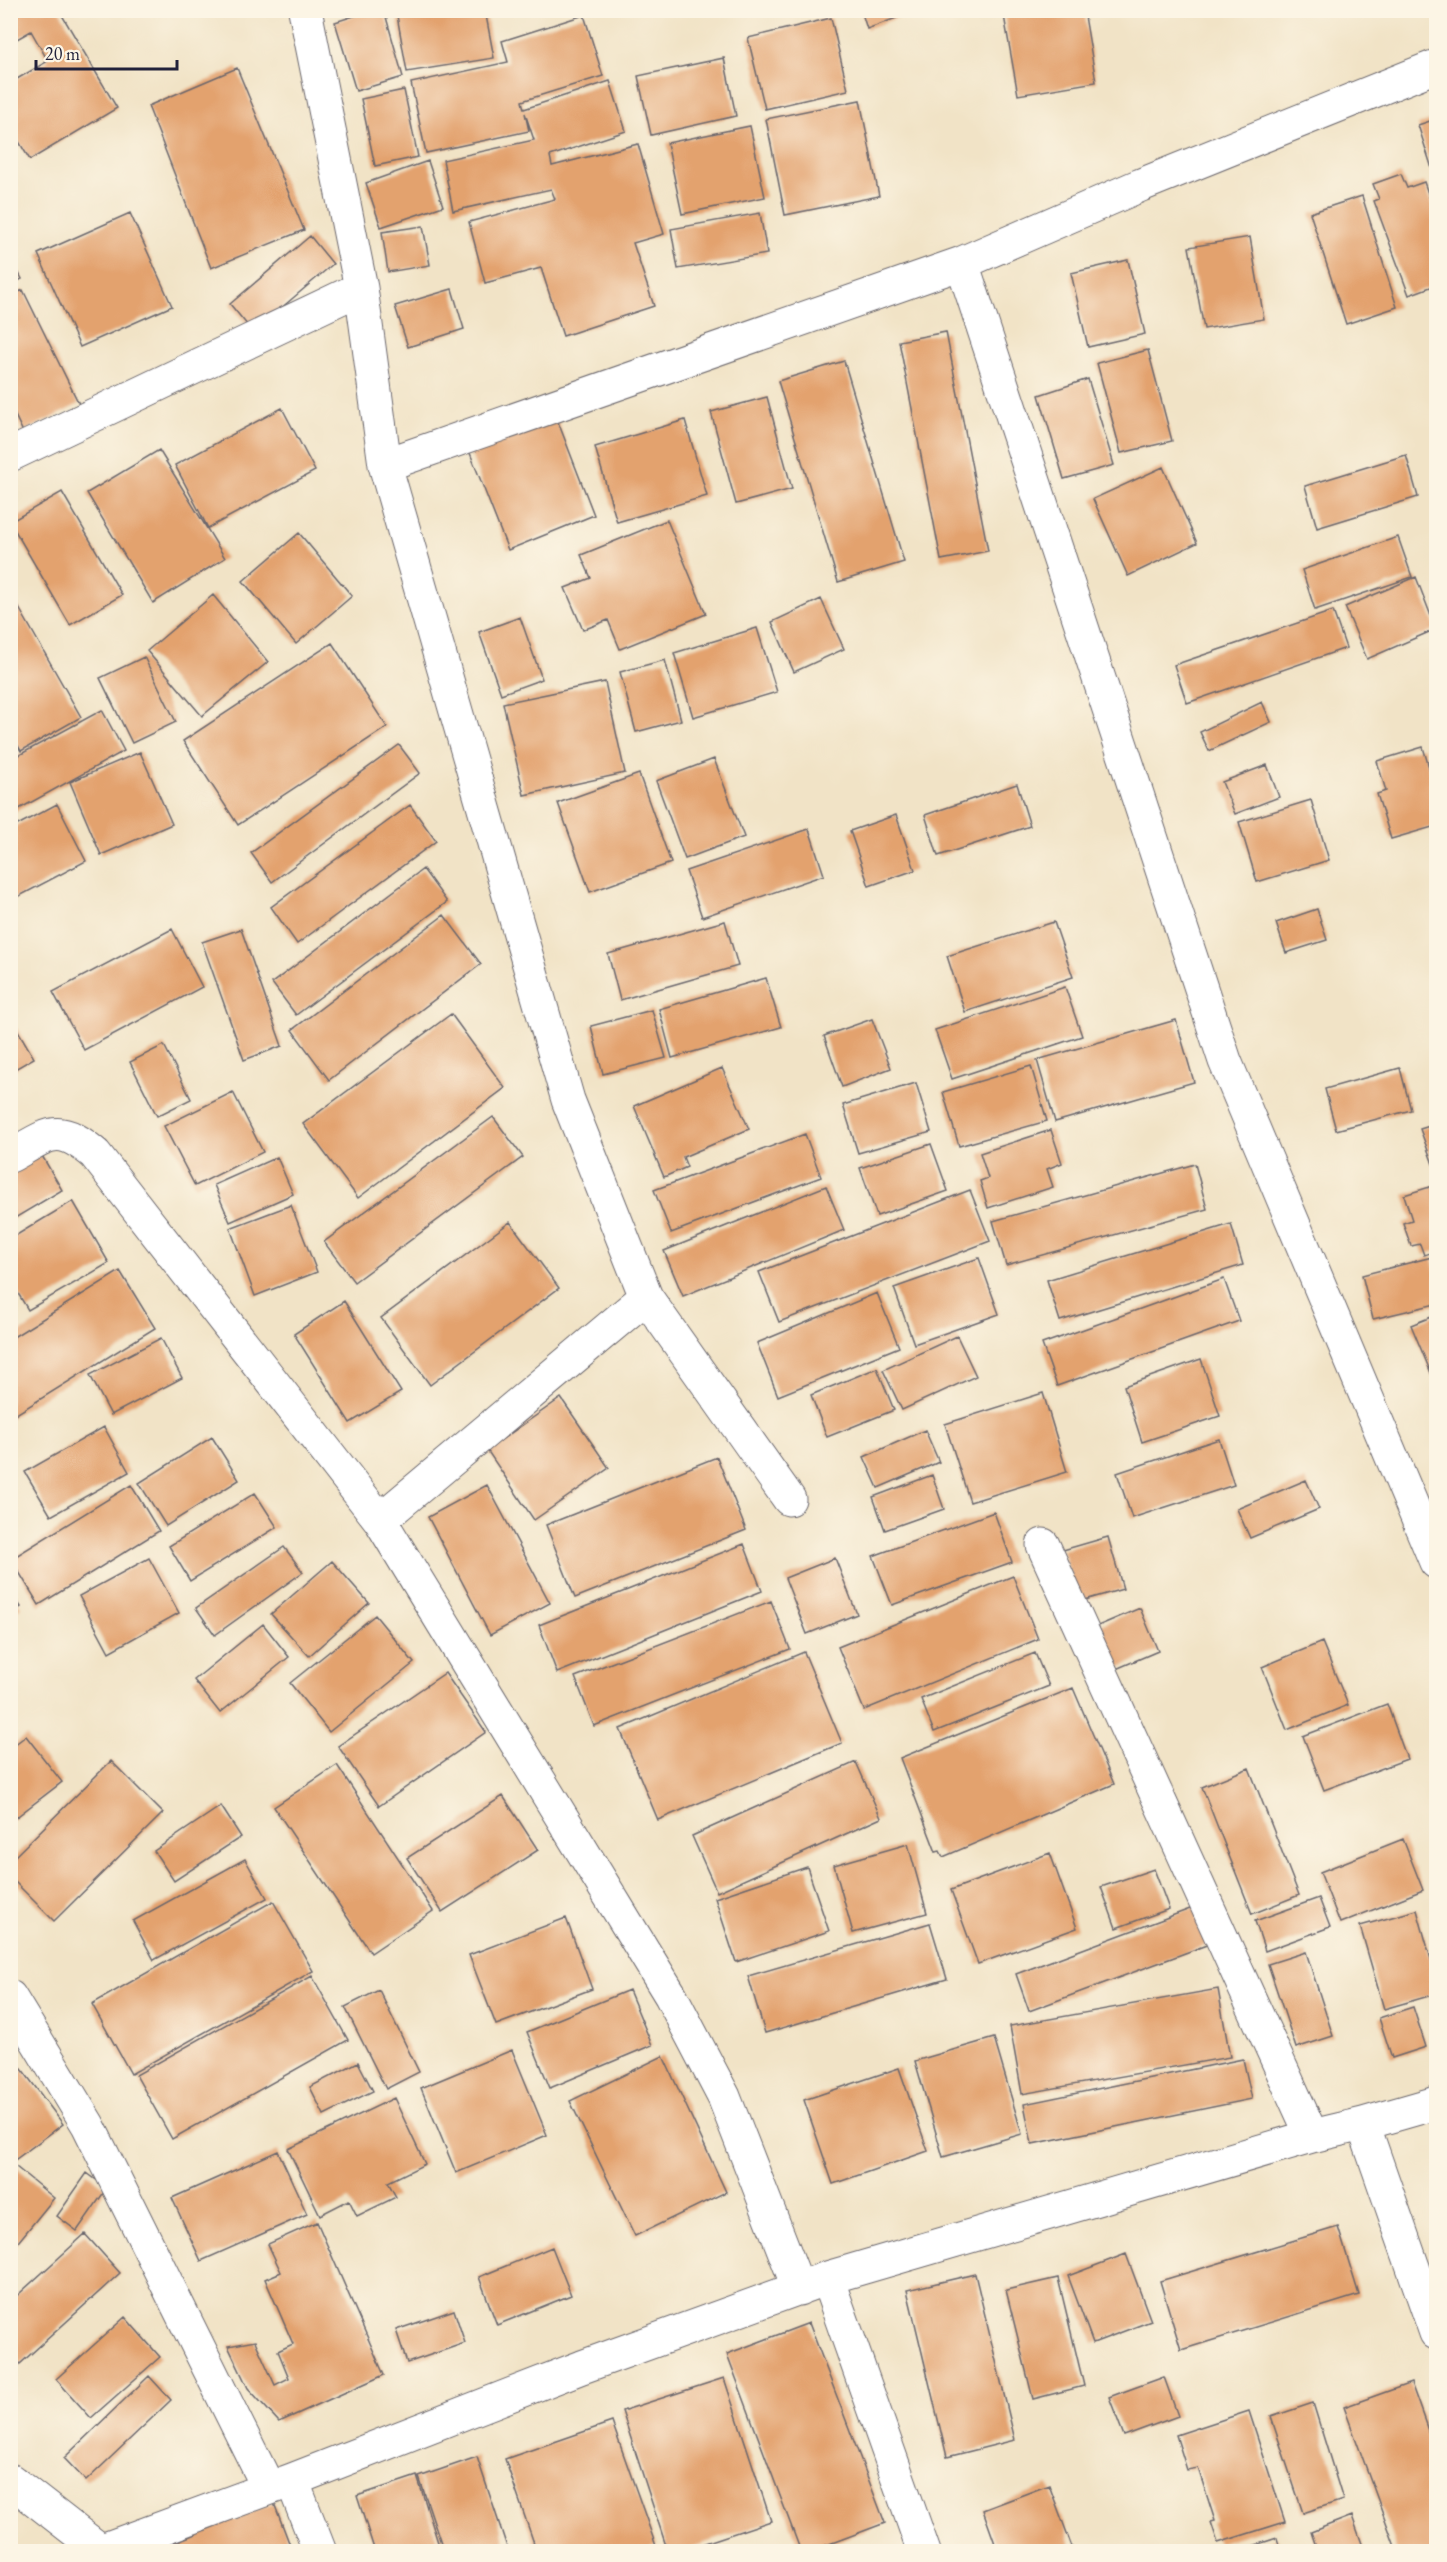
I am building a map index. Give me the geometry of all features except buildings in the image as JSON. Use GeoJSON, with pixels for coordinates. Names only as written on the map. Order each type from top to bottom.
{"type":"FeatureCollection","features":[{"type":"Feature","properties":{"kind":"street"},"geometry":{"type":"LineString","coordinates":[[305,10],[361,288],[385,465],[568,1100],[646,1297],[789,1499]]}},
{"type":"Feature","properties":{"kind":"street"},"geometry":{"type":"LineString","coordinates":[[385,465],[962,263],[1141,185],[1437,66]]}},
{"type":"Feature","properties":{"kind":"street"},"geometry":{"type":"LineString","coordinates":[[962,263],[1225,1061],[1437,1562]]}},
{"type":"Feature","properties":{"kind":"street"},"geometry":{"type":"LineString","coordinates":[[10,455],[361,288]]}},
{"type":"Feature","properties":{"kind":"street"},"geometry":{"type":"LineString","coordinates":[[10,1155],[49,1135],[64,1134],[74,1137],[95,1154],[380,1520],[671,1996],[724,2097],[813,2284],[924,2552]]}},
{"type":"Feature","properties":{"kind":"street"},"geometry":{"type":"LineString","coordinates":[[380,1520],[646,1297]]}},
{"type":"Feature","properties":{"kind":"street"},"geometry":{"type":"LineString","coordinates":[[1042,1545],[1312,2136]]}},
{"type":"Feature","properties":{"kind":"street"},"geometry":{"type":"LineString","coordinates":[[10,1997],[88,2125],[280,2483],[320,2552]]}},
{"type":"Feature","properties":{"kind":"street"},"geometry":{"type":"LineString","coordinates":[[10,2480],[99,2551],[582,2367],[813,2284],[1312,2136],[1437,2103]]}},
{"type":"Feature","properties":{"kind":"street"},"geometry":{"type":"LineString","coordinates":[[1364,2124],[1437,2332]]}}]}
